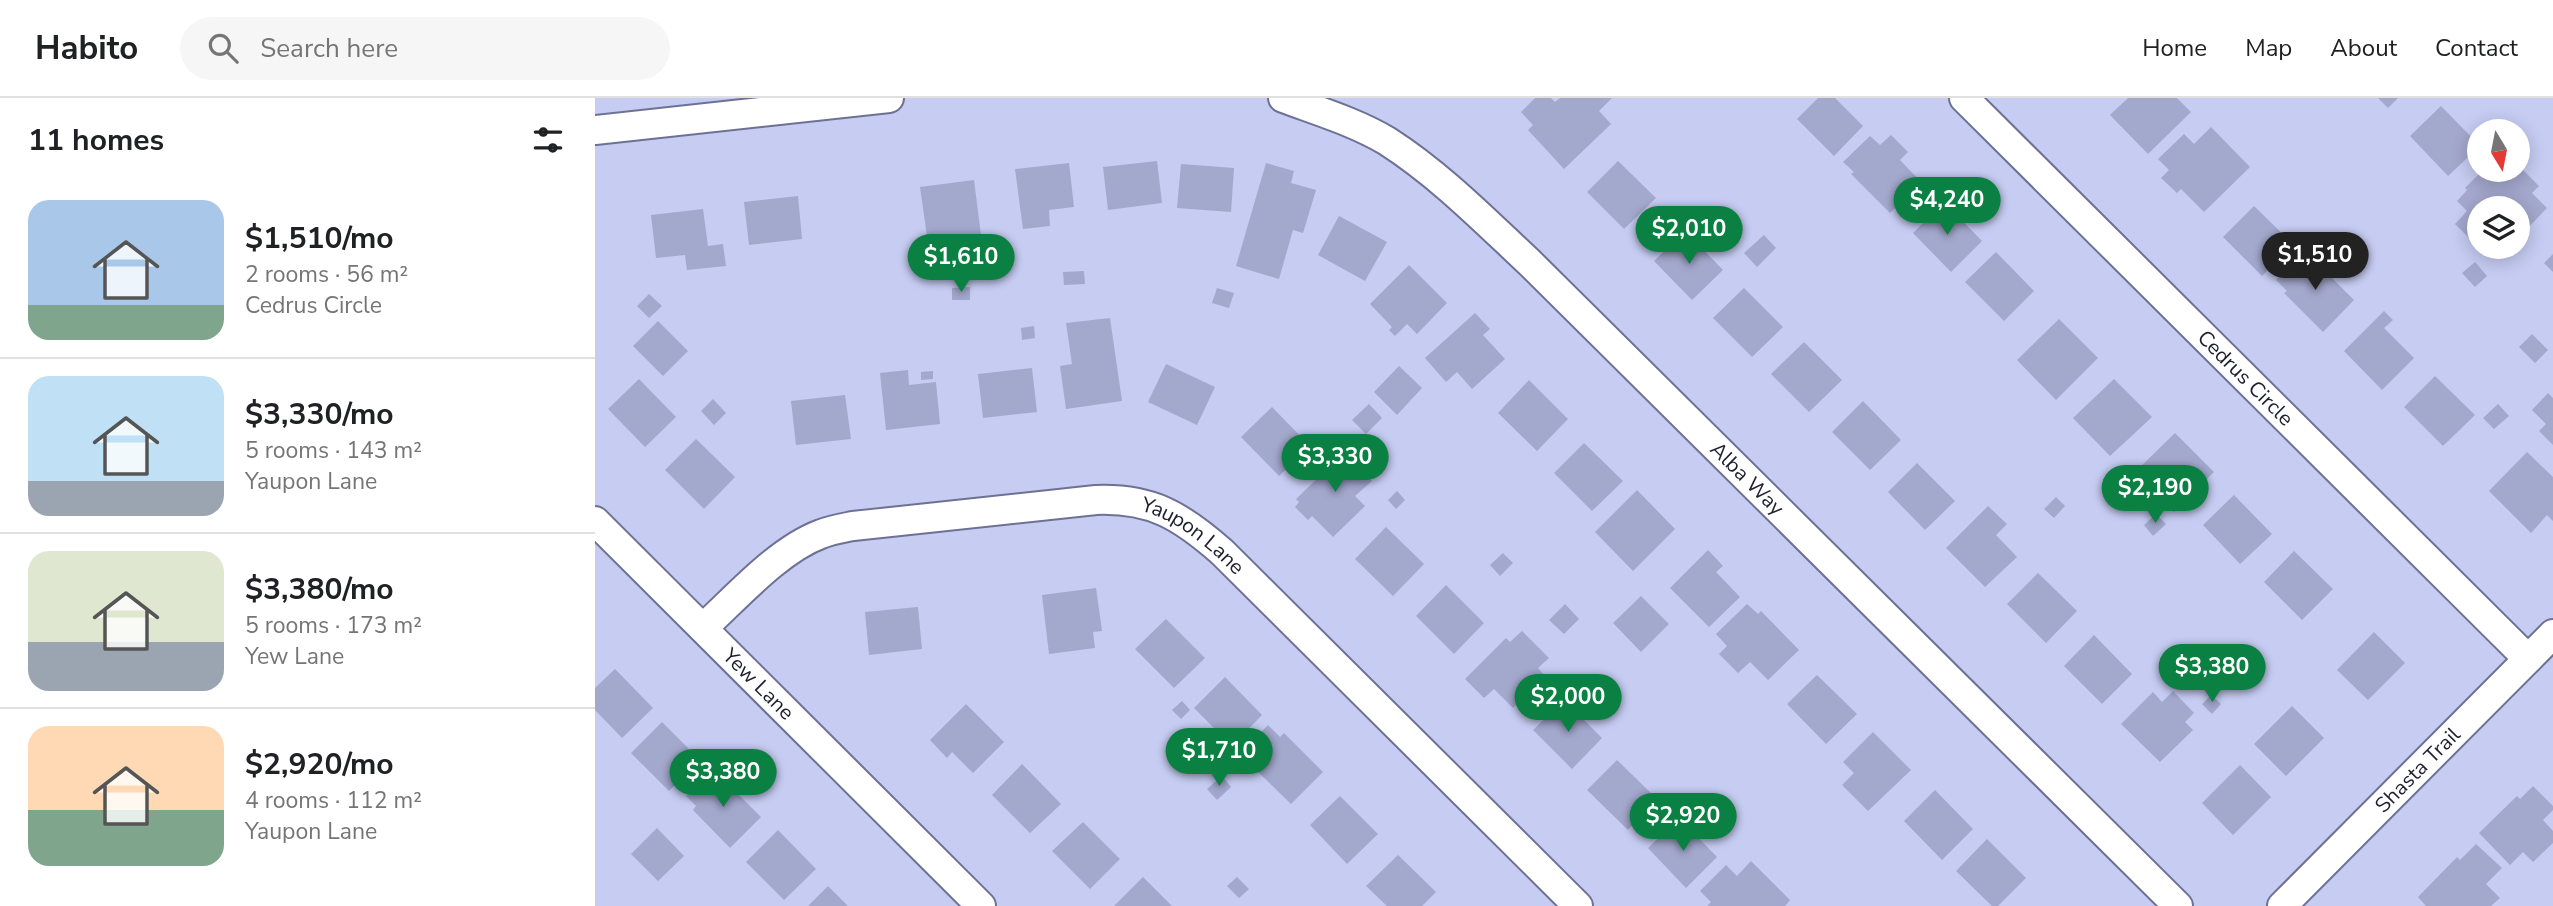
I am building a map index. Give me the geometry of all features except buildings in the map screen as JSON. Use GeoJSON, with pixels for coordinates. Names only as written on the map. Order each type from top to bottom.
{"type":"FeatureCollection","features":[{"type":"Feature","properties":{"kind":"street"},"geometry":{"type":"LineString","coordinates":[[595,130],[889,98]]}},
{"type":"Feature","properties":{"kind":"street","name":"Cedrus Circle"},"geometry":{"type":"LineString","coordinates":[[1964,98],[2528,659]]}},
{"type":"Feature","properties":{"kind":"street","name":"Alba Way"},"geometry":{"type":"LineString","coordinates":[[1295,100],[1385,140],[1443,182],[1540,273],[2178,906]]}},
{"type":"Feature","properties":{"kind":"street","name":"Yaupon Lane"},"geometry":{"type":"LineString","coordinates":[[703,628],[778,561],[799,545],[822,533],[853,526],[1096,500],[1122,499],[1147,504],[1175,515],[1222,552],[1578,906]]}},
{"type":"Feature","properties":{"kind":"street","name":"Yew Lane"},"geometry":{"type":"LineString","coordinates":[[595,521],[981,906]]}},
{"type":"Feature","properties":{"kind":"street","name":"Shasta Trail"},"geometry":{"type":"LineString","coordinates":[[2282,906],[2553,634]]}}]}
